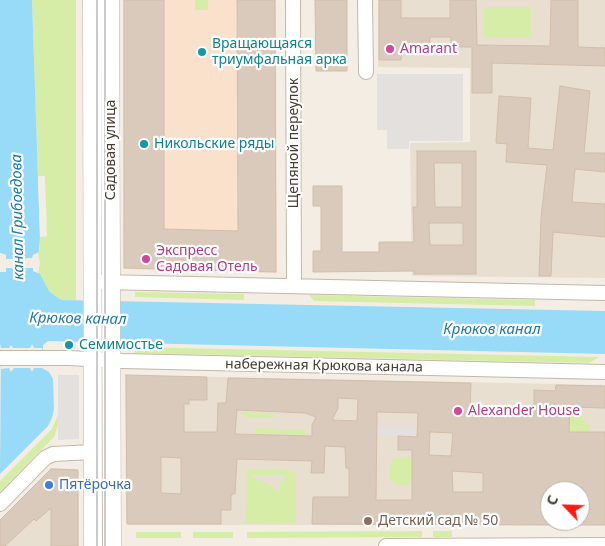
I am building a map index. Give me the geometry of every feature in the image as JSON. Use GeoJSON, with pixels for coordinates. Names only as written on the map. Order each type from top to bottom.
{"type":"FeatureCollection","features":[{"type":"Feature","properties":{"kind":"street","name":"Садовая улица"},"geometry":{"type":"LineString","coordinates":[[92,0],[93,351]]}},
{"type":"Feature","properties":{"kind":"street","name":"Садовая улица"},"geometry":{"type":"LineString","coordinates":[[110,0],[112,361]]}},
{"type":"Feature","properties":{"kind":"street","name":"Щепяной переулок"},"geometry":{"type":"LineString","coordinates":[[293,0],[294,286]]}},
{"type":"Feature","properties":{"kind":"street"},"geometry":{"type":"LineString","coordinates":[[365,0],[366,72]]}},
{"type":"Feature","properties":{"kind":"street"},"geometry":{"type":"LineString","coordinates":[[93,282],[605,293]]}},
{"type":"Feature","properties":{"kind":"street"},"geometry":{"type":"LineString","coordinates":[[93,351],[93,546]]}},
{"type":"Feature","properties":{"kind":"street","name":"набережная Крюкова канала"},"geometry":{"type":"LineString","coordinates":[[0,358],[43,358],[93,351],[112,361],[605,372]]}},
{"type":"Feature","properties":{"kind":"street"},"geometry":{"type":"LineString","coordinates":[[112,361],[112,546]]}},
{"type":"Feature","properties":{"kind":"street"},"geometry":{"type":"LineString","coordinates":[[0,504],[45,458],[53,454],[93,452]]}},
{"type":"Feature","properties":{"kind":"street"},"geometry":{"type":"LineString","coordinates":[[386,546],[605,544]]}},
{"type":"Feature","properties":{"kind":"shaded area"},"geometry":{"type":"Polygon","coordinates":[[[123,0],[276,0],[277,273],[123,269],[123,0]]]}},
{"type":"Feature","properties":{"kind":"shaded area"},"geometry":{"type":"Polygon","coordinates":[[[378,0],[605,0],[605,278],[412,276],[410,143],[470,142],[470,68],[378,67],[378,0]]]}},
{"type":"Feature","properties":{"kind":"shaded area"},"geometry":{"type":"Polygon","coordinates":[[[377,74],[463,74],[463,141],[409,141],[409,149],[387,149],[387,130],[377,130],[377,74]]]}},
{"type":"Feature","properties":{"kind":"shaded area"},"geometry":{"type":"Polygon","coordinates":[[[58,375],[79,375],[79,439],[58,440],[58,375]]]}},
{"type":"Feature","properties":{"kind":"shaded area"},"geometry":{"type":"Polygon","coordinates":[[[125,375],[605,385],[605,525],[590,525],[590,481],[540,481],[540,525],[130,525],[126,522],[125,375]]]}},
{"type":"Feature","properties":{"kind":"shaded area"},"geometry":{"type":"Polygon","coordinates":[[[378,426],[416,427],[416,436],[378,435],[378,426]]]}},
{"type":"Feature","properties":{"kind":"shaded area"},"geometry":{"type":"Polygon","coordinates":[[[51,468],[78,469],[79,546],[0,546],[0,520],[51,468]]]}},
{"type":"Feature","properties":{"kind":"green space"},"geometry":{"type":"Polygon","coordinates":[[[32,0],[76,0],[76,300],[62,300],[55,296],[49,291],[38,272],[40,237],[47,236],[45,176],[38,176],[32,0]]]}},
{"type":"Feature","properties":{"kind":"green space"},"geometry":{"type":"Polygon","coordinates":[[[195,0],[208,0],[208,10],[195,10],[195,0]]]}},
{"type":"Feature","properties":{"kind":"green space"},"geometry":{"type":"Polygon","coordinates":[[[484,7],[531,7],[531,38],[484,38],[484,7]]]}},
{"type":"Feature","properties":{"kind":"green space"},"geometry":{"type":"Polygon","coordinates":[[[135,292],[244,294],[244,300],[135,297],[135,292]]]}},
{"type":"Feature","properties":{"kind":"green space"},"geometry":{"type":"Polygon","coordinates":[[[309,295],[535,300],[535,306],[314,301],[309,295]]]}},
{"type":"Feature","properties":{"kind":"green space"},"geometry":{"type":"Polygon","coordinates":[[[135,347],[599,357],[589,363],[135,353],[135,347]]]}},
{"type":"Feature","properties":{"kind":"green space"},"geometry":{"type":"Polygon","coordinates":[[[241,412],[274,413],[274,417],[246,417],[241,412]]]}},
{"type":"Feature","properties":{"kind":"green space"},"geometry":{"type":"Polygon","coordinates":[[[58,415],[58,425],[54,437],[0,492],[0,481],[52,429],[58,415]]]}},
{"type":"Feature","properties":{"kind":"green space"},"geometry":{"type":"Polygon","coordinates":[[[570,416],[583,416],[586,424],[590,424],[590,432],[569,432],[570,416]]]}},
{"type":"Feature","properties":{"kind":"green space"},"geometry":{"type":"Polygon","coordinates":[[[256,428],[305,430],[305,435],[255,433],[256,428]]]}},
{"type":"Feature","properties":{"kind":"green space"},"geometry":{"type":"Polygon","coordinates":[[[394,458],[411,458],[411,479],[409,484],[404,486],[397,485],[389,477],[390,467],[394,458]]]}},
{"type":"Feature","properties":{"kind":"green space"},"geometry":{"type":"Polygon","coordinates":[[[247,469],[287,469],[295,473],[296,519],[293,523],[246,524],[247,469]],[[253,475],[252,477],[270,485],[278,493],[280,491],[280,484],[286,475],[253,475]]]}},
{"type":"Feature","properties":{"kind":"green space"},"geometry":{"type":"Polygon","coordinates":[[[422,531],[422,537],[247,538],[247,532],[422,531]]]}},
{"type":"Feature","properties":{"kind":"green space"},"geometry":{"type":"Polygon","coordinates":[[[433,531],[452,531],[452,537],[433,537],[433,531]]]}},
{"type":"Feature","properties":{"kind":"green space"},"geometry":{"type":"Polygon","coordinates":[[[136,532],[181,532],[181,538],[136,538],[136,532]]]}},
{"type":"Feature","properties":{"kind":"green space"},"geometry":{"type":"Polygon","coordinates":[[[193,532],[233,532],[233,538],[193,538],[193,532]]]}},
{"type":"Feature","properties":{"kind":"water"},"geometry":{"type":"Polygon","coordinates":[[[0,0],[32,0],[40,237],[39,252],[33,255],[33,271],[40,274],[49,291],[55,296],[62,300],[605,311],[605,354],[48,341],[43,345],[42,368],[49,372],[53,379],[54,409],[52,418],[48,426],[0,474],[0,272],[6,271],[6,255],[0,253],[0,0]]]}},
{"type":"Feature","properties":{"kind":"pier"},"geometry":{"type":"Polygon","coordinates":[[[38,176],[40,176],[42,236],[40,237],[38,176]]]}},
{"type":"Feature","properties":{"kind":"pier"},"geometry":{"type":"Polygon","coordinates":[[[0,253],[6,255],[6,259],[32,258],[33,255],[38,254],[39,256],[35,257],[36,268],[39,270],[38,272],[33,271],[33,268],[6,268],[6,272],[0,272],[0,269],[3,269],[3,259],[0,253]]]}},
{"type":"Feature","properties":{"kind":"pier"},"geometry":{"type":"Polygon","coordinates":[[[32,344],[34,348],[42,348],[42,368],[34,368],[32,372],[30,368],[14,368],[11,372],[9,368],[1,369],[1,348],[9,348],[11,345],[13,348],[30,348],[32,344]]]}},
{"type":"Feature","properties":{"kind":"building","name":"Никольские ряды"},"geometry":{"type":"Polygon","coordinates":[[[124,0],[164,0],[164,229],[238,231],[237,0],[275,0],[276,272],[124,268],[124,0]]]}},
{"type":"Feature","properties":{"kind":"building"},"geometry":{"type":"Polygon","coordinates":[[[315,0],[347,0],[347,71],[316,71],[315,0]]]}},
{"type":"Feature","properties":{"kind":"building"},"geometry":{"type":"Polygon","coordinates":[[[379,0],[401,0],[401,18],[450,18],[450,0],[476,0],[477,45],[550,46],[551,0],[578,0],[578,47],[605,48],[605,66],[492,63],[492,93],[472,93],[472,47],[451,47],[451,37],[430,37],[430,51],[402,51],[401,60],[379,60],[379,0]]]}},
{"type":"Feature","properties":{"kind":"building"},"geometry":{"type":"Polygon","coordinates":[[[560,86],[590,91],[584,153],[605,153],[605,172],[575,169],[572,202],[605,204],[605,237],[553,232],[551,276],[539,276],[541,218],[547,165],[506,162],[507,144],[496,143],[499,96],[531,98],[528,148],[553,150],[560,86]]]}},
{"type":"Feature","properties":{"kind":"building"},"geometry":{"type":"Polygon","coordinates":[[[417,151],[476,151],[476,274],[414,274],[414,271],[313,272],[313,251],[321,251],[321,206],[313,206],[313,186],[342,186],[342,252],[379,252],[379,242],[414,242],[413,207],[417,207],[417,151]],[[434,163],[435,207],[462,207],[462,163],[434,163]],[[429,223],[430,245],[463,245],[463,223],[429,223]]]}},
{"type":"Feature","properties":{"kind":"building"},"geometry":{"type":"Polygon","coordinates":[[[126,375],[207,377],[207,400],[189,400],[189,404],[184,404],[184,432],[217,432],[218,403],[226,403],[228,378],[471,383],[470,418],[534,416],[534,390],[555,391],[556,385],[605,386],[605,408],[570,407],[569,432],[605,432],[605,525],[590,525],[590,481],[540,481],[540,525],[312,524],[313,497],[349,497],[349,468],[346,468],[345,447],[325,446],[324,473],[311,473],[312,461],[237,459],[235,494],[231,496],[231,510],[221,510],[221,524],[127,524],[126,375]],[[338,398],[338,408],[332,420],[357,421],[358,399],[338,398]],[[237,410],[235,434],[312,436],[312,425],[316,417],[305,413],[237,410]],[[377,412],[376,500],[412,500],[412,450],[398,450],[398,436],[417,437],[418,413],[377,412]],[[430,432],[429,455],[451,456],[453,433],[430,432]],[[161,457],[161,493],[181,494],[181,458],[161,457]],[[452,471],[453,492],[483,492],[483,473],[452,471]]]}},
{"type":"Feature","properties":{"kind":"building"},"geometry":{"type":"Polygon","coordinates":[[[51,469],[78,470],[78,546],[51,546],[51,508],[36,521],[34,519],[5,546],[0,546],[0,520],[51,469]]]}},
{"type":"Feature","properties":{"kind":"tram line"},"geometry":{"type":"LineString","coordinates":[[97,0],[97,546]]}},
{"type":"Feature","properties":{"kind":"tram line"},"geometry":{"type":"LineString","coordinates":[[105,0],[105,546]]}},
{"type":"Feature","properties":{"kind":"place","name":"Amarant"},"geometry":{"type":"Point","coordinates":[390,49]}},
{"type":"Feature","properties":{"kind":"place","name":"Вращающаяся триумфальная арка"},"geometry":{"type":"Point","coordinates":[202,52]}},
{"type":"Feature","properties":{"kind":"place","name":"Никольские ряды"},"geometry":{"type":"Point","coordinates":[144,144]}},
{"type":"Feature","properties":{"kind":"place","name":"Экспресс Садовая Отель"},"geometry":{"type":"Point","coordinates":[146,259]}},
{"type":"Feature","properties":{"kind":"place","name":"Семимостье"},"geometry":{"type":"Point","coordinates":[69,345]}},
{"type":"Feature","properties":{"kind":"place","name":"Alexander House"},"geometry":{"type":"Point","coordinates":[458,411]}},
{"type":"Feature","properties":{"kind":"place","name":"Пятёрочка"},"geometry":{"type":"Point","coordinates":[49,485]}},
{"type":"Feature","properties":{"kind":"place","name":"Детский сад № 50"},"geometry":{"type":"Point","coordinates":[368,521]}},
{"type":"Feature","properties":{"kind":"water label","name":"канал Грибоедова"},"geometry":{"type":"Point","coordinates":[18,217]}},
{"type":"Feature","properties":{"kind":"water label","name":"Крюков канал"},"geometry":{"type":"Point","coordinates":[78,319]}},
{"type":"Feature","properties":{"kind":"water label","name":"Крюков канал"},"geometry":{"type":"Point","coordinates":[492,330]}}]}
